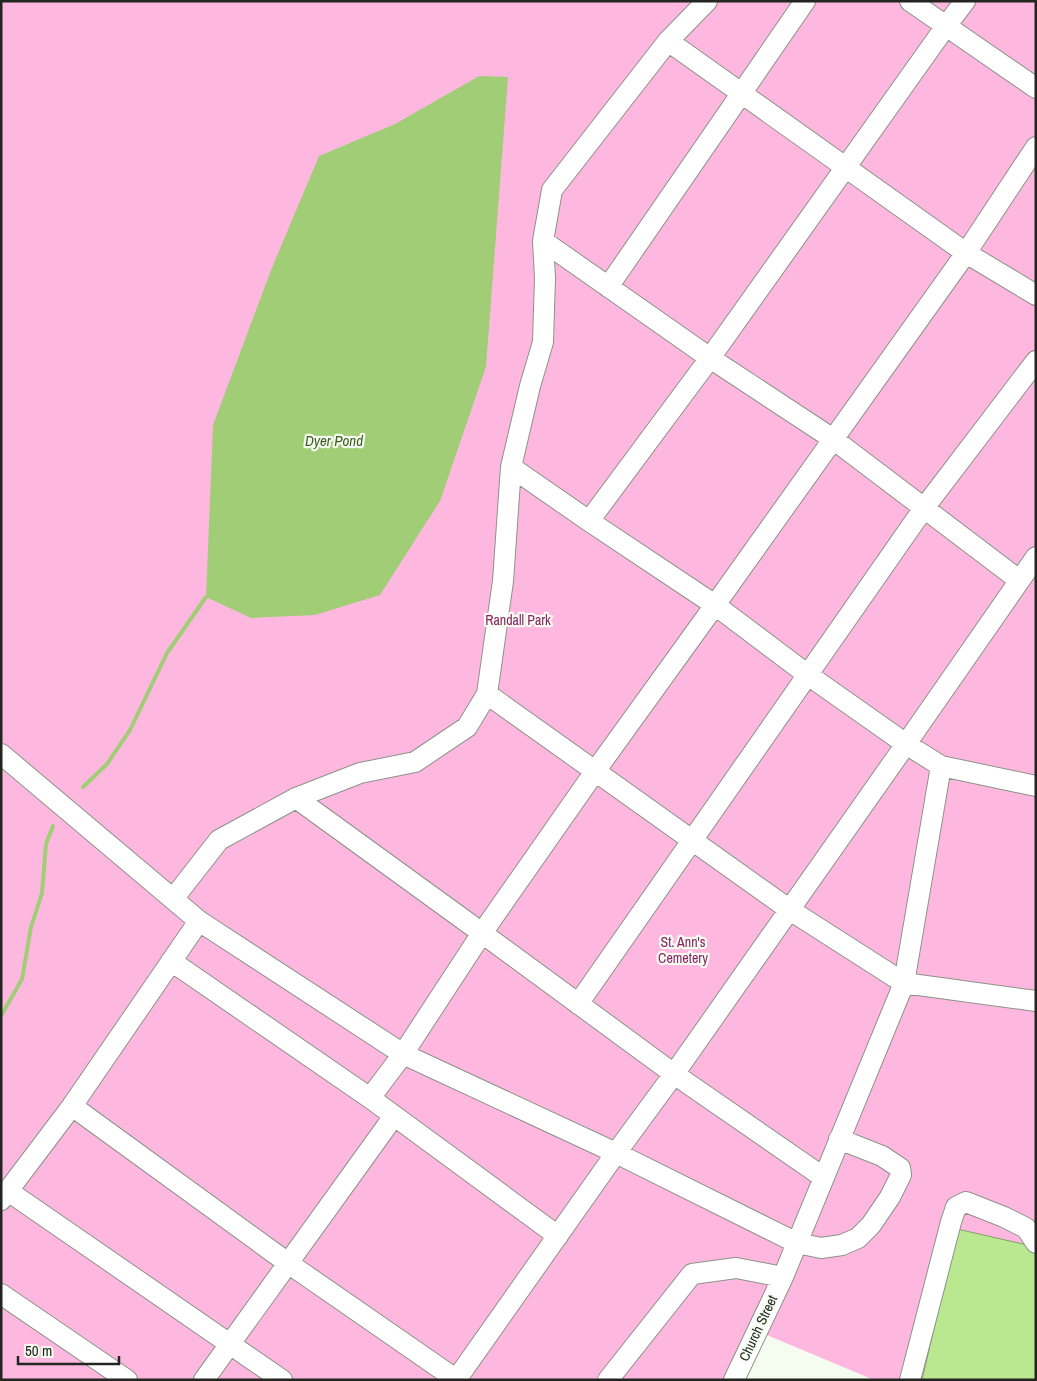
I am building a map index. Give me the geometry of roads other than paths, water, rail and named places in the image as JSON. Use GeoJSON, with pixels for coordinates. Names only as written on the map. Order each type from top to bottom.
{"type":"FeatureCollection","features":[{"type":"Feature","properties":{"kind":"street"},"geometry":{"type":"LineString","coordinates":[[173,899],[219,840],[296,798],[360,773],[415,762],[467,727],[488,694],[503,581],[511,467],[530,386],[543,342],[543,241],[552,190],[668,41],[707,1]]}},
{"type":"Feature","properties":{"kind":"street"},"geometry":{"type":"LineString","coordinates":[[608,287],[805,1]]}},
{"type":"Feature","properties":{"kind":"street"},"geometry":{"type":"LineString","coordinates":[[910,1],[1036,88]]}},
{"type":"Feature","properties":{"kind":"street"},"geometry":{"type":"LineString","coordinates":[[589,521],[710,358],[965,1]]}},
{"type":"Feature","properties":{"kind":"street"},"geometry":{"type":"LineString","coordinates":[[668,41],[966,253],[1036,295]]}},
{"type":"Feature","properties":{"kind":"street"},"geometry":{"type":"LineString","coordinates":[[370,1098],[403,1054],[482,933],[596,770],[966,253],[1036,147]]}},
{"type":"Feature","properties":{"kind":"street"},"geometry":{"type":"LineString","coordinates":[[543,241],[710,358],[833,439],[1019,580]]}},
{"type":"Feature","properties":{"kind":"street"},"geometry":{"type":"LineString","coordinates":[[578,1004],[924,508],[1036,361]]}},
{"type":"Feature","properties":{"kind":"street"},"geometry":{"type":"LineString","coordinates":[[511,467],[715,605],[808,675],[940,766],[1036,786]]}},
{"type":"Feature","properties":{"kind":"street"},"geometry":{"type":"LineString","coordinates":[[72,1106],[288,1263],[456,1380],[790,910],[1036,556]]}},
{"type":"Feature","properties":{"kind":"street"},"geometry":{"type":"LineString","coordinates":[[488,694],[790,910],[904,983],[1036,1001]]}},
{"type":"Feature","properties":{"kind":"street"},"geometry":{"type":"LineString","coordinates":[[1,754],[199,921],[403,1054],[616,1153],[797,1243],[820,1248],[842,1246],[858,1238],[871,1225],[890,1197],[901,1175],[900,1168],[882,1156],[839,1138]]}},
{"type":"Feature","properties":{"kind":"street","name":"Church Street"},"geometry":{"type":"LineString","coordinates":[[734,1380],[783,1277],[904,983],[940,766]]}},
{"type":"Feature","properties":{"kind":"street"},"geometry":{"type":"LineString","coordinates":[[296,798],[674,1074],[823,1177]]}},
{"type":"Feature","properties":{"kind":"street"},"geometry":{"type":"LineString","coordinates":[[199,921],[72,1106],[4,1196],[282,1380]]}},
{"type":"Feature","properties":{"kind":"street"},"geometry":{"type":"LineString","coordinates":[[171,961],[370,1098],[558,1236]]}},
{"type":"Feature","properties":{"kind":"street"},"geometry":{"type":"LineString","coordinates":[[204,1380],[394,1116]]}},
{"type":"Feature","properties":{"kind":"street"},"geometry":{"type":"LineString","coordinates":[[910,1380],[956,1206],[966,1202],[1004,1216],[1026,1228],[1036,1243]]}},
{"type":"Feature","properties":{"kind":"street"},"geometry":{"type":"LineString","coordinates":[[608,1380],[692,1274],[736,1268],[783,1277]]}},
{"type":"Feature","properties":{"kind":"street"},"geometry":{"type":"LineString","coordinates":[[1,1294],[126,1380]]}},
{"type":"Feature","properties":{"kind":"water","name":"Dyer Pond"},"geometry":{"type":"Polygon","coordinates":[[[479,76],[508,77],[486,367],[440,501],[380,595],[315,615],[251,618],[206,597],[213,425],[271,270],[319,156],[395,124],[479,76]]]}},
{"type":"Feature","properties":{"kind":"waterway"},"geometry":{"type":"LineString","coordinates":[[83,787],[107,764],[130,730],[167,653],[206,597]]}},
{"type":"Feature","properties":{"kind":"waterway"},"geometry":{"type":"LineString","coordinates":[[1,1016],[22,979],[31,927],[42,893],[46,844],[53,826]]}},
{"type":"Feature","properties":{"kind":"park label","name":"Randall Park"},"geometry":{"type":"Point","coordinates":[518,620]}},
{"type":"Feature","properties":{"kind":"park label","name":"St. Ann's Cemetery"},"geometry":{"type":"Point","coordinates":[683,950]}}]}
